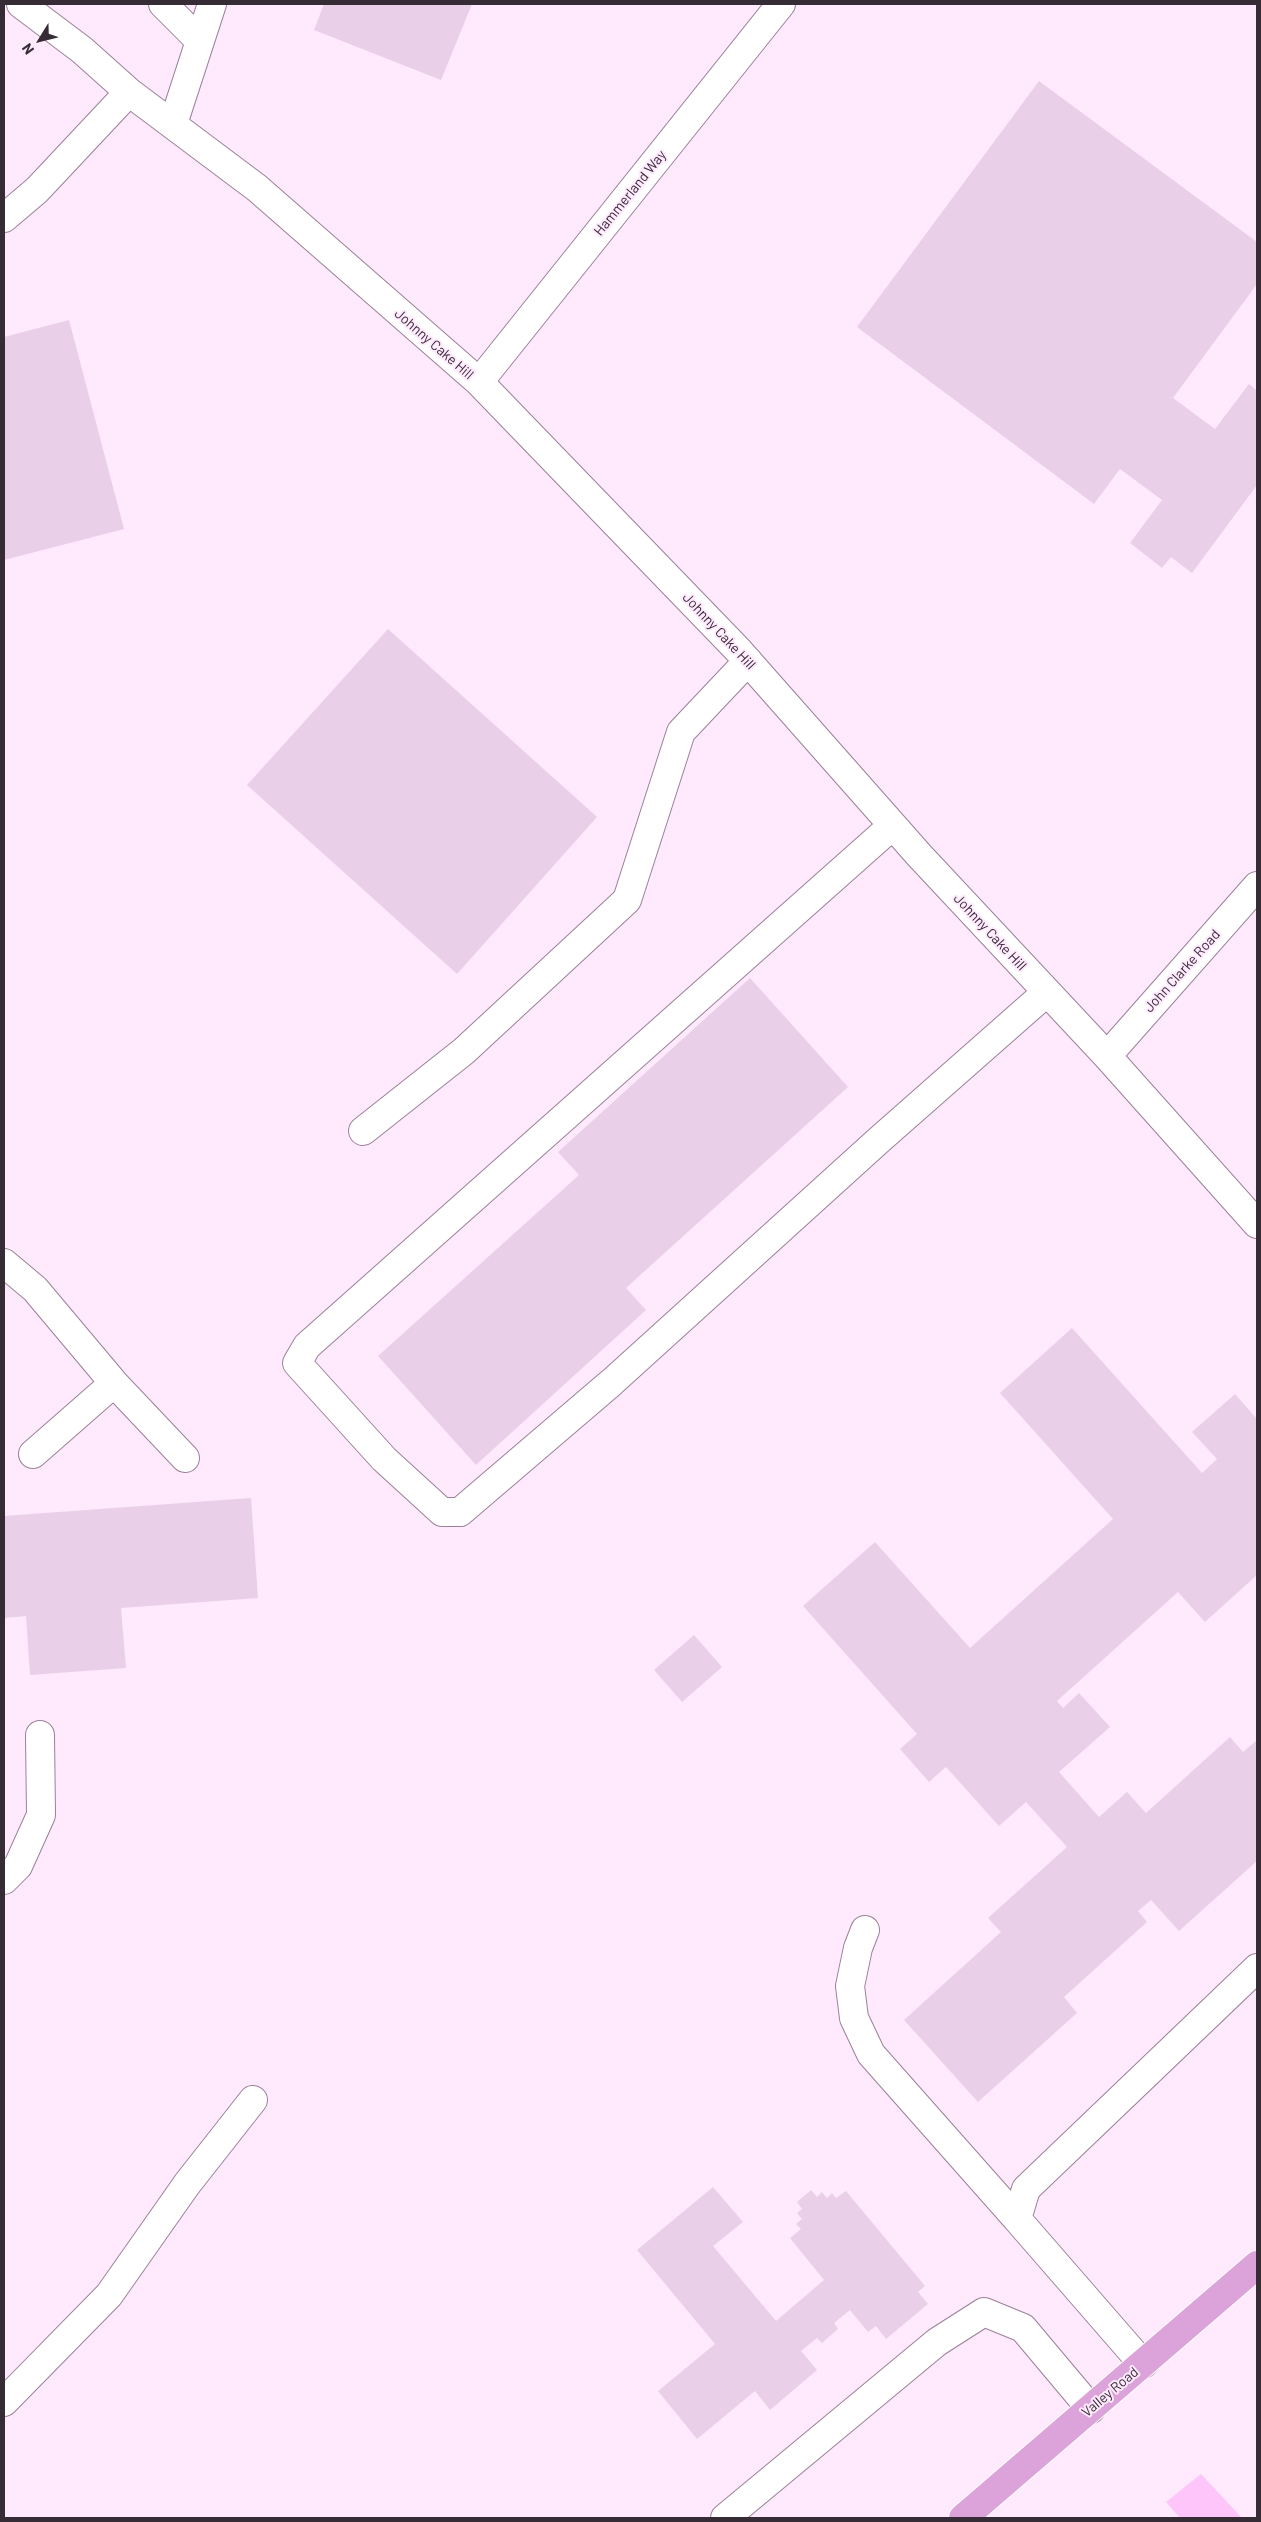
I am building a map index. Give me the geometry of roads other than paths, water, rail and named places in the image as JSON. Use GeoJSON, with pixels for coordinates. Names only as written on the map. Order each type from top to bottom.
{"type":"FeatureCollection","features":[{"type":"Feature","properties":{"kind":"main road","name":"Valley Road"},"geometry":{"type":"LineString","coordinates":[[963,2518],[1257,2265]]}},
{"type":"Feature","properties":{"kind":"street","name":"Johnny Cake Hill"},"geometry":{"type":"LineString","coordinates":[[20,4],[82,50],[130,92],[257,188],[479,382],[748,661],[892,826],[1106,1056],[1257,1224]]}},
{"type":"Feature","properties":{"kind":"street"},"geometry":{"type":"LineString","coordinates":[[162,4],[199,40]]}},
{"type":"Feature","properties":{"kind":"street"},"geometry":{"type":"LineString","coordinates":[[173,124],[212,4]]}},
{"type":"Feature","properties":{"kind":"street","name":"Hammerland Way"},"geometry":{"type":"LineString","coordinates":[[479,382],[781,4]]}},
{"type":"Feature","properties":{"kind":"street"},"geometry":{"type":"LineString","coordinates":[[4,218],[37,190],[130,92]]}},
{"type":"Feature","properties":{"kind":"street"},"geometry":{"type":"LineString","coordinates":[[363,1132],[464,1051],[627,900],[681,732],[748,661]]}},
{"type":"Feature","properties":{"kind":"street"},"geometry":{"type":"LineString","coordinates":[[892,826],[306,1346],[297,1363],[384,1460],[442,1512],[460,1512],[612,1382],[871,1147],[1047,992]]}},
{"type":"Feature","properties":{"kind":"street","name":"John Clarke Road"},"geometry":{"type":"LineString","coordinates":[[1106,1056],[1257,886]]}},
{"type":"Feature","properties":{"kind":"street"},"geometry":{"type":"LineString","coordinates":[[4,1263],[35,1289],[114,1383],[185,1458]]}},
{"type":"Feature","properties":{"kind":"street"},"geometry":{"type":"LineString","coordinates":[[33,1454],[114,1383]]}},
{"type":"Feature","properties":{"kind":"street"},"geometry":{"type":"LineString","coordinates":[[4,1880],[18,1866],[41,1815],[40,1735]]}},
{"type":"Feature","properties":{"kind":"street"},"geometry":{"type":"LineString","coordinates":[[865,1930],[858,1948],[850,1986],[854,2018],[871,2054],[1143,2364]]}},
{"type":"Feature","properties":{"kind":"street"},"geometry":{"type":"LineString","coordinates":[[1017,2219],[1026,2189],[1257,1968]]}},
{"type":"Feature","properties":{"kind":"street"},"geometry":{"type":"LineString","coordinates":[[4,2402],[109,2295],[187,2184],[253,2100]]}},
{"type":"Feature","properties":{"kind":"street"},"geometry":{"type":"LineString","coordinates":[[724,2518],[937,2342],[984,2312],[1023,2328],[1091,2408]]}}]}
